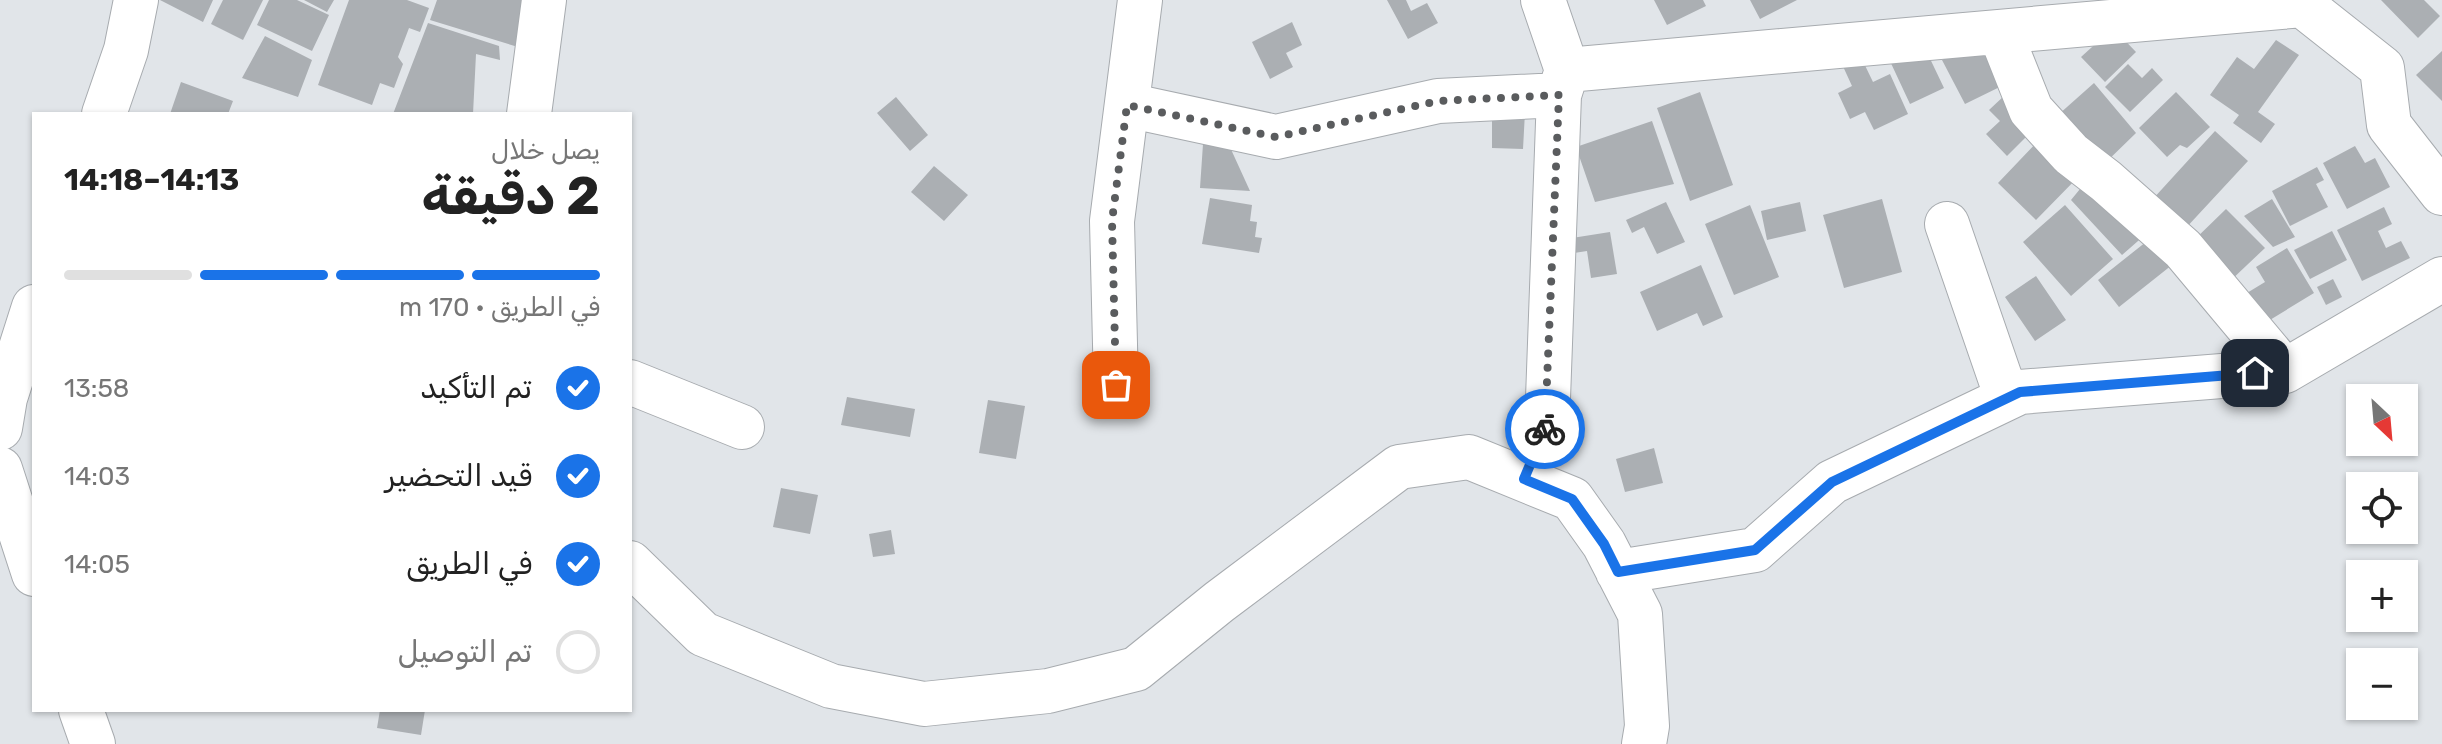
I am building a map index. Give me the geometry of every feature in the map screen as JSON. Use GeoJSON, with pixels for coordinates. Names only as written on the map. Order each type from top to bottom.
{"type":"FeatureCollection","features":[{"type":"Feature","properties":{"kind":"street"},"geometry":{"type":"LineString","coordinates":[[105,112],[126,50],[136,0]]}},
{"type":"Feature","properties":{"kind":"street"},"geometry":{"type":"LineString","coordinates":[[529,112],[544,0]]}},
{"type":"Feature","properties":{"kind":"street"},"geometry":{"type":"LineString","coordinates":[[1116,385],[1112,221],[1140,0]]}},
{"type":"Feature","properties":{"kind":"street"},"geometry":{"type":"LineString","coordinates":[[1524,479],[1547,426],[1563,83],[1543,0]]}},
{"type":"Feature","properties":{"kind":"street"},"geometry":{"type":"LineString","coordinates":[[1127,105],[1276,137],[1438,101],[1563,83],[2000,32],[2300,3],[2382,68],[2389,125],[2442,193]]}},
{"type":"Feature","properties":{"kind":"street"},"geometry":{"type":"LineString","coordinates":[[2000,32],[2031,110],[2071,154],[2183,249],[2285,371]]}},
{"type":"Feature","properties":{"kind":"street"},"geometry":{"type":"LineString","coordinates":[[1947,224],[2007,398]]}},
{"type":"Feature","properties":{"kind":"street"},"geometry":{"type":"LineString","coordinates":[[1618,572],[1755,550],[1832,482],[2020,392],[2285,371],[2442,279]]}},
{"type":"Feature","properties":{"kind":"street"},"geometry":{"type":"LineString","coordinates":[[0,428],[5,398],[32,313]]}},
{"type":"Feature","properties":{"kind":"street"},"geometry":{"type":"LineString","coordinates":[[632,383],[742,427]]}},
{"type":"Feature","properties":{"kind":"street"},"geometry":{"type":"LineString","coordinates":[[632,565],[703,634],[831,686],[924,704],[1048,691],[1136,669],[1219,602],[1399,467],[1469,457],[1572,499],[1604,544],[1640,614],[1647,726],[1644,744]]}},
{"type":"Feature","properties":{"kind":"street"},"geometry":{"type":"LineString","coordinates":[[0,469],[32,568]]}},
{"type":"Feature","properties":{"kind":"street"},"geometry":{"type":"LineString","coordinates":[[82,712],[93,744]]}},
{"type":"Feature","properties":{"kind":"building"},"geometry":{"type":"Polygon","coordinates":[[[160,0],[213,0],[203,22],[160,0]]]}},
{"type":"Feature","properties":{"kind":"building"},"geometry":{"type":"Polygon","coordinates":[[[223,0],[263,0],[243,40],[211,24],[223,0]]]}},
{"type":"Feature","properties":{"kind":"building"},"geometry":{"type":"Polygon","coordinates":[[[269,0],[297,0],[329,15],[312,51],[257,25],[269,0]]]}},
{"type":"Feature","properties":{"kind":"building"},"geometry":{"type":"Polygon","coordinates":[[[304,0],[334,0],[327,12],[304,0]]]}},
{"type":"Feature","properties":{"kind":"building"},"geometry":{"type":"Polygon","coordinates":[[[349,0],[407,0],[429,8],[420,32],[409,28],[398,57],[403,64],[394,88],[380,83],[372,105],[318,85],[349,0]]]}},
{"type":"Feature","properties":{"kind":"building"},"geometry":{"type":"Polygon","coordinates":[[[437,0],[524,0],[518,47],[430,20],[437,0]]]}},
{"type":"Feature","properties":{"kind":"building"},"geometry":{"type":"Polygon","coordinates":[[[1387,0],[1406,0],[1411,11],[1427,3],[1438,23],[1408,39],[1387,0]]]}},
{"type":"Feature","properties":{"kind":"building"},"geometry":{"type":"Polygon","coordinates":[[[1654,0],[1703,0],[1706,6],[1667,25],[1654,0]]]}},
{"type":"Feature","properties":{"kind":"building"},"geometry":{"type":"Polygon","coordinates":[[[1750,0],[1797,0],[1760,19],[1750,0]]]}},
{"type":"Feature","properties":{"kind":"building"},"geometry":{"type":"Polygon","coordinates":[[[2381,0],[2424,0],[2440,16],[2418,38],[2381,0]]]}},
{"type":"Feature","properties":{"kind":"building"},"geometry":{"type":"Polygon","coordinates":[[[1292,22],[1302,45],[1286,53],[1293,67],[1270,79],[1252,42],[1292,22]]]}},
{"type":"Feature","properties":{"kind":"building"},"geometry":{"type":"Polygon","coordinates":[[[428,23],[499,46],[500,60],[476,54],[473,112],[394,112],[428,23]]]}},
{"type":"Feature","properties":{"kind":"building"},"geometry":{"type":"Polygon","coordinates":[[[2113,28],[2136,52],[2105,82],[2081,57],[2113,28]]]}},
{"type":"Feature","properties":{"kind":"building"},"geometry":{"type":"Polygon","coordinates":[[[265,36],[312,60],[298,97],[242,78],[265,36]]]}},
{"type":"Feature","properties":{"kind":"building"},"geometry":{"type":"Polygon","coordinates":[[[1983,39],[2014,80],[1965,104],[1942,60],[1983,39]]]}},
{"type":"Feature","properties":{"kind":"building"},"geometry":{"type":"Polygon","coordinates":[[[2276,40],[2299,55],[2258,112],[2275,124],[2261,143],[2233,123],[2239,115],[2210,95],[2237,57],[2254,69],[2276,40]]]}},
{"type":"Feature","properties":{"kind":"building"},"geometry":{"type":"Polygon","coordinates":[[[1923,44],[1944,88],[1910,104],[1889,59],[1923,44]]]}},
{"type":"Feature","properties":{"kind":"building"},"geometry":{"type":"Polygon","coordinates":[[[2442,51],[2442,101],[2416,75],[2442,51]]]}},
{"type":"Feature","properties":{"kind":"building"},"geometry":{"type":"Polygon","coordinates":[[[1859,53],[1873,82],[1890,74],[1908,114],[1874,130],[1865,112],[1850,119],[1838,93],[1852,86],[1841,62],[1859,53]]]}},
{"type":"Feature","properties":{"kind":"building"},"geometry":{"type":"Polygon","coordinates":[[[2128,64],[2142,78],[2152,68],[2163,80],[2130,112],[2105,87],[2128,64]]]}},
{"type":"Feature","properties":{"kind":"building"},"geometry":{"type":"Polygon","coordinates":[[[181,82],[233,101],[229,112],[171,112],[181,82]]]}},
{"type":"Feature","properties":{"kind":"building"},"geometry":{"type":"Polygon","coordinates":[[[2094,83],[2136,133],[2099,169],[2049,123],[2094,83]]]}},
{"type":"Feature","properties":{"kind":"building"},"geometry":{"type":"Polygon","coordinates":[[[1700,92],[1733,185],[1690,201],[1657,108],[1700,92]]]}},
{"type":"Feature","properties":{"kind":"building"},"geometry":{"type":"Polygon","coordinates":[[[2176,92],[2210,127],[2187,148],[2180,145],[2167,157],[2139,128],[2176,92]]]}},
{"type":"Feature","properties":{"kind":"building"},"geometry":{"type":"Polygon","coordinates":[[[2005,95],[2036,127],[2007,156],[1986,134],[2000,121],[1989,110],[2005,95]]]}},
{"type":"Feature","properties":{"kind":"building"},"geometry":{"type":"Polygon","coordinates":[[[896,97],[928,135],[910,151],[877,113],[896,97]]]}},
{"type":"Feature","properties":{"kind":"building"},"geometry":{"type":"Polygon","coordinates":[[[1492,111],[1525,112],[1523,149],[1492,148],[1492,111]]]}},
{"type":"Feature","properties":{"kind":"building"},"geometry":{"type":"Polygon","coordinates":[[[1652,121],[1674,184],[1595,202],[1576,147],[1652,121]]]}},
{"type":"Feature","properties":{"kind":"building"},"geometry":{"type":"Polygon","coordinates":[[[2215,131],[2248,161],[2184,230],[2152,200],[2215,131]]]}},
{"type":"Feature","properties":{"kind":"building"},"geometry":{"type":"Polygon","coordinates":[[[2042,137],[2081,174],[2036,220],[1998,183],[2042,137]]]}},
{"type":"Feature","properties":{"kind":"building"},"geometry":{"type":"Polygon","coordinates":[[[1203,144],[1229,145],[1250,191],[1200,188],[1203,144]]]}},
{"type":"Feature","properties":{"kind":"building"},"geometry":{"type":"Polygon","coordinates":[[[2355,146],[2365,163],[2375,158],[2390,187],[2347,209],[2323,163],[2355,146]]]}},
{"type":"Feature","properties":{"kind":"building"},"geometry":{"type":"Polygon","coordinates":[[[934,166],[968,195],[944,221],[911,192],[934,166]]]}},
{"type":"Feature","properties":{"kind":"building"},"geometry":{"type":"Polygon","coordinates":[[[2317,167],[2324,180],[2316,184],[2328,207],[2290,226],[2272,191],[2317,167]]]}},
{"type":"Feature","properties":{"kind":"building"},"geometry":{"type":"Polygon","coordinates":[[[2089,178],[2154,227],[2122,255],[2071,200],[2089,178]]]}},
{"type":"Feature","properties":{"kind":"building"},"geometry":{"type":"Polygon","coordinates":[[[1210,198],[1252,205],[1250,221],[1257,222],[1255,237],[1262,238],[1259,253],[1202,244],[1210,198]]]}},
{"type":"Feature","properties":{"kind":"building"},"geometry":{"type":"Polygon","coordinates":[[[1882,199],[1902,272],[1844,288],[1823,215],[1882,199]]]}},
{"type":"Feature","properties":{"kind":"building"},"geometry":{"type":"Polygon","coordinates":[[[2272,199],[2295,237],[2273,247],[2244,216],[2272,199]]]}},
{"type":"Feature","properties":{"kind":"building"},"geometry":{"type":"Polygon","coordinates":[[[1666,202],[1685,242],[1657,254],[1644,227],[1632,233],[1626,220],[1666,202]]]}},
{"type":"Feature","properties":{"kind":"building"},"geometry":{"type":"Polygon","coordinates":[[[1800,202],[1806,231],[1767,240],[1761,211],[1800,202]]]}},
{"type":"Feature","properties":{"kind":"building"},"geometry":{"type":"Polygon","coordinates":[[[1750,205],[1779,277],[1734,295],[1705,224],[1750,205]]]}},
{"type":"Feature","properties":{"kind":"building"},"geometry":{"type":"Polygon","coordinates":[[[2065,205],[2113,259],[2071,296],[2023,242],[2065,205]]]}},
{"type":"Feature","properties":{"kind":"building"},"geometry":{"type":"Polygon","coordinates":[[[2384,207],[2392,224],[2378,231],[2386,248],[2401,241],[2410,258],[2362,281],[2337,230],[2384,207]]]}},
{"type":"Feature","properties":{"kind":"building"},"geometry":{"type":"Polygon","coordinates":[[[2226,209],[2265,248],[2228,283],[2190,244],[2226,209]]]}},
{"type":"Feature","properties":{"kind":"building"},"geometry":{"type":"Polygon","coordinates":[[[2332,231],[2347,260],[2310,279],[2294,250],[2332,231]]]}},
{"type":"Feature","properties":{"kind":"building"},"geometry":{"type":"Polygon","coordinates":[[[1610,232],[1617,274],[1591,278],[1587,251],[1574,253],[1572,238],[1610,232]]]}},
{"type":"Feature","properties":{"kind":"building"},"geometry":{"type":"Polygon","coordinates":[[[2156,234],[2177,261],[2119,307],[2098,280],[2156,234]]]}},
{"type":"Feature","properties":{"kind":"building"},"geometry":{"type":"Polygon","coordinates":[[[2287,248],[2314,293],[2260,326],[2242,296],[2265,282],[2256,267],[2287,248]]]}},
{"type":"Feature","properties":{"kind":"building"},"geometry":{"type":"Polygon","coordinates":[[[1701,265],[1723,317],[1703,326],[1697,313],[1657,331],[1640,292],[1701,265]]]}},
{"type":"Feature","properties":{"kind":"building"},"geometry":{"type":"Polygon","coordinates":[[[2036,276],[2066,320],[2035,341],[2005,297],[2036,276]]]}},
{"type":"Feature","properties":{"kind":"building"},"geometry":{"type":"Polygon","coordinates":[[[2333,279],[2342,297],[2326,305],[2317,287],[2333,279]]]}},
{"type":"Feature","properties":{"kind":"building"},"geometry":{"type":"Polygon","coordinates":[[[847,397],[915,409],[910,437],[841,425],[847,397]]]}},
{"type":"Feature","properties":{"kind":"building"},"geometry":{"type":"Polygon","coordinates":[[[988,400],[1025,406],[1016,459],[979,453],[988,400]]]}},
{"type":"Feature","properties":{"kind":"building"},"geometry":{"type":"Polygon","coordinates":[[[1654,448],[1663,483],[1625,492],[1616,459],[1654,448]]]}},
{"type":"Feature","properties":{"kind":"building"},"geometry":{"type":"Polygon","coordinates":[[[781,488],[818,495],[810,534],[773,527],[781,488]]]}},
{"type":"Feature","properties":{"kind":"building"},"geometry":{"type":"Polygon","coordinates":[[[891,530],[895,554],[873,557],[869,534],[891,530]]]}},
{"type":"Feature","properties":{"kind":"building"},"geometry":{"type":"Polygon","coordinates":[[[380,712],[425,712],[421,735],[377,728],[380,712]]]}},
{"type":"Feature","properties":{"kind":"way so far"},"geometry":{"type":"LineString","coordinates":[[1116,385],[1112,221],[1127,105],[1276,137],[1438,101],[1559,95],[1545,429]]}},
{"type":"Feature","properties":{"kind":"route"},"geometry":{"type":"LineString","coordinates":[[1545,429],[1524,479],[1572,499],[1604,544],[1618,572],[1755,550],[1832,482],[2020,392],[2255,373]]}}]}
